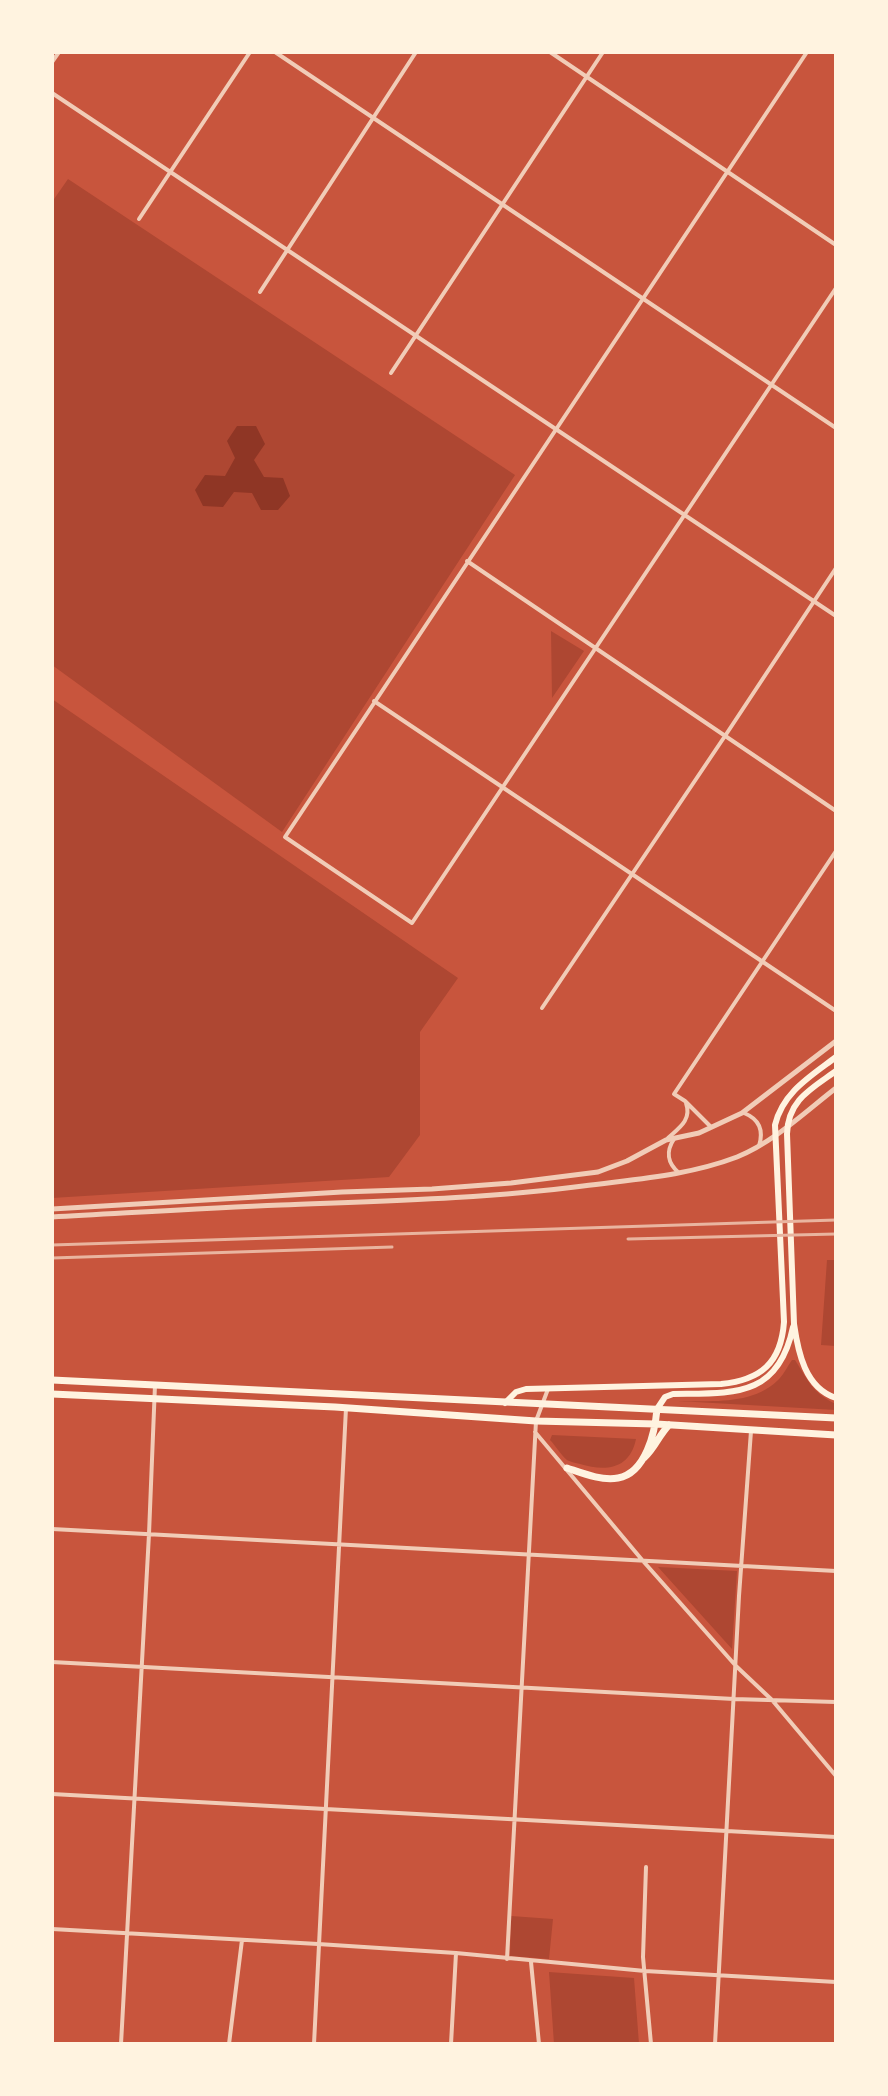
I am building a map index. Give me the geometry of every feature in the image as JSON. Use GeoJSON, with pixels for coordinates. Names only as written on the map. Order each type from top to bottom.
{"type":"FeatureCollection","features":[{"type":"Feature","properties":{"kind":"main road"},"geometry":{"type":"LineString","coordinates":[[505,1403],[516,1392],[549,1387],[737,1382],[763,1371],[774,1359],[783,1336],[784,1322],[775,1125],[794,1090],[836,1057]]}},
{"type":"Feature","properties":{"kind":"main road"},"geometry":{"type":"LineString","coordinates":[[836,1071],[798,1100],[787,1120],[794,1324],[799,1354],[813,1382],[827,1395],[836,1398]]}},
{"type":"Feature","properties":{"kind":"main road"},"geometry":{"type":"LineString","coordinates":[[643,1460],[656,1424],[657,1409],[665,1397],[673,1394],[722,1394],[760,1383],[786,1353],[794,1324]]}},
{"type":"Feature","properties":{"kind":"main road"},"geometry":{"type":"LineString","coordinates":[[52,1380],[836,1418]]}},
{"type":"Feature","properties":{"kind":"main road"},"geometry":{"type":"LineString","coordinates":[[52,1394],[836,1435]]}},
{"type":"Feature","properties":{"kind":"main road"},"geometry":{"type":"LineString","coordinates":[[567,1468],[617,1479],[631,1472],[643,1460],[669,1425]]}},
{"type":"Feature","properties":{"kind":"street"},"geometry":{"type":"LineString","coordinates":[[52,62],[59,52]]}},
{"type":"Feature","properties":{"kind":"street"},"geometry":{"type":"LineString","coordinates":[[139,219],[250,52]]}},
{"type":"Feature","properties":{"kind":"street"},"geometry":{"type":"LineString","coordinates":[[275,52],[836,428]]}},
{"type":"Feature","properties":{"kind":"street"},"geometry":{"type":"LineString","coordinates":[[260,292],[416,52]]}},
{"type":"Feature","properties":{"kind":"street"},"geometry":{"type":"LineString","coordinates":[[550,52],[836,245]]}},
{"type":"Feature","properties":{"kind":"street"},"geometry":{"type":"LineString","coordinates":[[391,373],[603,52]]}},
{"type":"Feature","properties":{"kind":"street"},"geometry":{"type":"LineString","coordinates":[[807,52],[285,837],[412,923],[836,288]]}},
{"type":"Feature","properties":{"kind":"street"},"geometry":{"type":"LineString","coordinates":[[52,93],[836,616]]}},
{"type":"Feature","properties":{"kind":"street"},"geometry":{"type":"LineString","coordinates":[[467,561],[836,811]]}},
{"type":"Feature","properties":{"kind":"street"},"geometry":{"type":"LineString","coordinates":[[542,1008],[836,568]]}},
{"type":"Feature","properties":{"kind":"street"},"geometry":{"type":"LineString","coordinates":[[374,701],[836,1011]]}},
{"type":"Feature","properties":{"kind":"street"},"geometry":{"type":"LineString","coordinates":[[712,1128],[674,1094],[836,851]]}},
{"type":"Feature","properties":{"kind":"street"},"geometry":{"type":"LineString","coordinates":[[52,1209],[432,1189],[520,1182],[612,1168],[666,1140],[712,1128],[742,1113],[836,1041]]}},
{"type":"Feature","properties":{"kind":"street"},"geometry":{"type":"LineString","coordinates":[[52,1217],[531,1193],[680,1174],[759,1146],[836,1088]]}},
{"type":"Feature","properties":{"kind":"street"},"geometry":{"type":"LineString","coordinates":[[666,1140],[687,1119],[685,1101]]}},
{"type":"Feature","properties":{"kind":"street"},"geometry":{"type":"LineString","coordinates":[[742,1113],[758,1122],[762,1134],[759,1146]]}},
{"type":"Feature","properties":{"kind":"street"},"geometry":{"type":"LineString","coordinates":[[676,1137],[668,1153],[672,1165],[680,1174]]}},
{"type":"Feature","properties":{"kind":"street"},"geometry":{"type":"LineString","coordinates":[[121,2044],[155,1385]]}},
{"type":"Feature","properties":{"kind":"street"},"geometry":{"type":"LineString","coordinates":[[507,1959],[535,1432],[549,1387]]}},
{"type":"Feature","properties":{"kind":"street"},"geometry":{"type":"LineString","coordinates":[[314,2044],[346,1408]]}},
{"type":"Feature","properties":{"kind":"street"},"geometry":{"type":"LineString","coordinates":[[715,2044],[751,1430]]}},
{"type":"Feature","properties":{"kind":"street"},"geometry":{"type":"LineString","coordinates":[[535,1432],[643,1561],[736,1666],[772,1700],[836,1776]]}},
{"type":"Feature","properties":{"kind":"street"},"geometry":{"type":"LineString","coordinates":[[52,1529],[836,1571]]}},
{"type":"Feature","properties":{"kind":"street"},"geometry":{"type":"LineString","coordinates":[[52,1662],[522,1689],[836,1702]]}},
{"type":"Feature","properties":{"kind":"street"},"geometry":{"type":"LineString","coordinates":[[52,1794],[836,1837]]}},
{"type":"Feature","properties":{"kind":"street"},"geometry":{"type":"LineString","coordinates":[[646,1867],[643,1957],[651,2044]]}},
{"type":"Feature","properties":{"kind":"street"},"geometry":{"type":"LineString","coordinates":[[52,1929],[456,1953],[645,1971],[836,1982]]}},
{"type":"Feature","properties":{"kind":"street"},"geometry":{"type":"LineString","coordinates":[[229,2044],[242,1940]]}},
{"type":"Feature","properties":{"kind":"street"},"geometry":{"type":"LineString","coordinates":[[451,2044],[456,1953]]}},
{"type":"Feature","properties":{"kind":"street"},"geometry":{"type":"LineString","coordinates":[[531,1962],[539,2044]]}},
{"type":"Feature","properties":{"kind":"shaded area"},"geometry":{"type":"Polygon","coordinates":[[[68,179],[515,475],[282,832],[52,665],[52,202],[68,179]]]}},
{"type":"Feature","properties":{"kind":"shaded area"},"geometry":{"type":"Polygon","coordinates":[[[237,426],[256,426],[265,444],[254,460],[264,477],[283,478],[290,496],[278,510],[261,510],[252,493],[234,492],[223,507],[203,506],[195,490],[205,475],[225,476],[235,458],[227,441],[237,426]]]}},
{"type":"Feature","properties":{"kind":"shaded area"},"geometry":{"type":"Polygon","coordinates":[[[551,631],[584,651],[552,698],[551,631]]]}},
{"type":"Feature","properties":{"kind":"shaded area"},"geometry":{"type":"Polygon","coordinates":[[[52,699],[458,978],[420,1032],[420,1135],[389,1177],[52,1198],[52,699]]]}},
{"type":"Feature","properties":{"kind":"shaded area"},"geometry":{"type":"Polygon","coordinates":[[[827,1260],[836,1260],[836,1346],[821,1345],[827,1260]]]}},
{"type":"Feature","properties":{"kind":"shaded area"},"geometry":{"type":"Polygon","coordinates":[[[792,1360],[816,1391],[836,1404],[836,1410],[678,1401],[730,1400],[755,1394],[777,1381],[792,1360]]]}},
{"type":"Feature","properties":{"kind":"shaded area"},"geometry":{"type":"Polygon","coordinates":[[[552,1435],[636,1439],[633,1449],[622,1462],[599,1468],[567,1460],[550,1440],[552,1435]]]}},
{"type":"Feature","properties":{"kind":"shaded area"},"geometry":{"type":"Polygon","coordinates":[[[658,1567],[737,1571],[732,1649],[658,1567]]]}},
{"type":"Feature","properties":{"kind":"shaded area"},"geometry":{"type":"Polygon","coordinates":[[[511,1916],[553,1919],[549,1959],[510,1956],[511,1916]]]}},
{"type":"Feature","properties":{"kind":"shaded area"},"geometry":{"type":"Polygon","coordinates":[[[549,1972],[634,1978],[639,2044],[554,2044],[549,1972]]]}},
{"type":"Feature","properties":{"kind":"railway"},"geometry":{"type":"LineString","coordinates":[[52,1245],[836,1220]]}},
{"type":"Feature","properties":{"kind":"railway"},"geometry":{"type":"LineString","coordinates":[[628,1239],[836,1234]]}},
{"type":"Feature","properties":{"kind":"railway"},"geometry":{"type":"LineString","coordinates":[[52,1258],[392,1247]]}}]}
